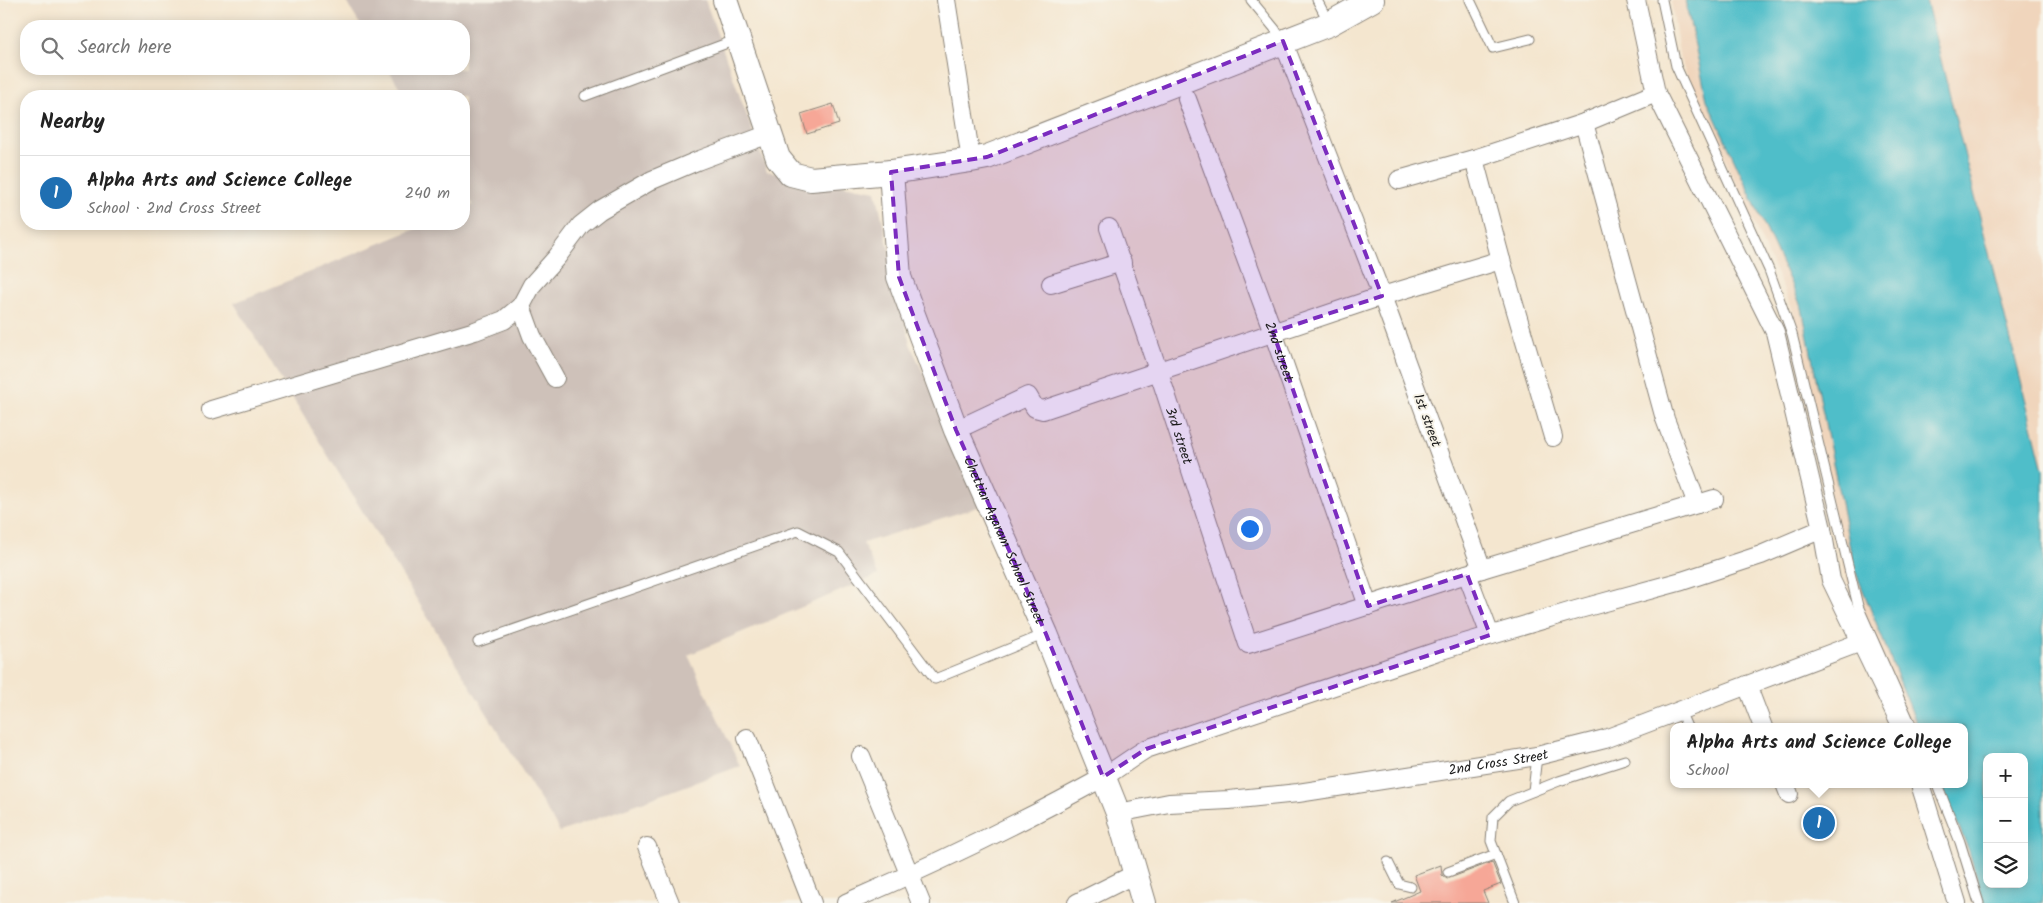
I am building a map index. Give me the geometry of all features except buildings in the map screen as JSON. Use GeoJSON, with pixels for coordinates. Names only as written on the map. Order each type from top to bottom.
{"type":"FeatureCollection","features":[{"type":"Feature","properties":{"kind":"street"},"geometry":{"type":"LineString","coordinates":[[725,0],[778,158],[791,174],[811,179],[891,172],[987,156],[1329,24],[1372,0]]}},
{"type":"Feature","properties":{"kind":"street"},"geometry":{"type":"LineString","coordinates":[[946,0],[971,160]]}},
{"type":"Feature","properties":{"kind":"street"},"geometry":{"type":"LineString","coordinates":[[1636,0],[1656,93],[1775,332],[1822,529],[1831,580],[1900,723]]}},
{"type":"Feature","properties":{"kind":"street","name":"1st street"},"geometry":{"type":"LineString","coordinates":[[1283,41],[1382,296],[1475,571],[1490,635]]}},
{"type":"Feature","properties":{"kind":"street"},"geometry":{"type":"LineString","coordinates":[[1399,180],[1474,159],[1584,123],[1656,93]]}},
{"type":"Feature","properties":{"kind":"street","name":"2nd street"},"geometry":{"type":"LineString","coordinates":[[1187,99],[1273,332],[1368,606]]}},
{"type":"Feature","properties":{"kind":"street"},"geometry":{"type":"LineString","coordinates":[[1584,123],[1666,419],[1697,504]]}},
{"type":"Feature","properties":{"kind":"street"},"geometry":{"type":"LineString","coordinates":[[211,410],[475,331],[504,320],[521,306],[532,285],[557,257],[581,225],[600,210],[652,180],[769,134]]}},
{"type":"Feature","properties":{"kind":"street"},"geometry":{"type":"LineString","coordinates":[[1474,159],[1501,260],[1553,437]]}},
{"type":"Feature","properties":{"kind":"street","name":"Chettiar Agaram School Street"},"geometry":{"type":"LineString","coordinates":[[891,172],[899,277],[956,430],[1046,634],[1104,777],[1118,813],[1144,903]]}},
{"type":"Feature","properties":{"kind":"street","name":"3rd street"},"geometry":{"type":"LineString","coordinates":[[1109,228],[1122,262],[1248,644],[1368,606]]}},
{"type":"Feature","properties":{"kind":"street"},"geometry":{"type":"LineString","coordinates":[[956,430],[1028,396],[1034,408],[1042,410],[1382,296],[1501,260]]}},
{"type":"Feature","properties":{"kind":"street"},"geometry":{"type":"LineString","coordinates":[[1051,284],[1122,262]]}},
{"type":"Feature","properties":{"kind":"street"},"geometry":{"type":"LineString","coordinates":[[521,306],[532,336],[555,378]]}},
{"type":"Feature","properties":{"kind":"street"},"geometry":{"type":"LineString","coordinates":[[1368,606],[1475,571],[1714,499]]}},
{"type":"Feature","properties":{"kind":"street"},"geometry":{"type":"LineString","coordinates":[[846,903],[910,875],[990,836],[1104,777],[1146,749],[1490,635],[1682,581],[1762,555],[1822,529]]}},
{"type":"Feature","properties":{"kind":"street","name":"2nd Cross Street"},"geometry":{"type":"LineString","coordinates":[[1118,813],[1169,803],[1229,800],[1298,792],[1537,756],[1684,719],[1747,686],[1861,642]]}},
{"type":"Feature","properties":{"kind":"street"},"geometry":{"type":"LineString","coordinates":[[1747,686],[1761,723]]}},
{"type":"Feature","properties":{"kind":"street"},"geometry":{"type":"LineString","coordinates":[[747,738],[812,903]]}},
{"type":"Feature","properties":{"kind":"street"},"geometry":{"type":"LineString","coordinates":[[861,756],[922,903]]}},
{"type":"Feature","properties":{"kind":"street"},"geometry":{"type":"LineString","coordinates":[[1921,788],[1957,903]]}},
{"type":"Feature","properties":{"kind":"street"},"geometry":{"type":"LineString","coordinates":[[647,846],[670,903]]}},
{"type":"Feature","properties":{"kind":"street"},"geometry":{"type":"LineString","coordinates":[[1077,903],[1135,874]]}},
{"type":"Feature","properties":{"kind":"lane"},"geometry":{"type":"LineString","coordinates":[[1251,0],[1283,41]]}},
{"type":"Feature","properties":{"kind":"lane"},"geometry":{"type":"LineString","coordinates":[[1317,0],[1329,24]]}},
{"type":"Feature","properties":{"kind":"lane"},"geometry":{"type":"LineString","coordinates":[[1470,0],[1493,48],[1530,39]]}},
{"type":"Feature","properties":{"kind":"lane"},"geometry":{"type":"LineString","coordinates":[[1662,0],[1676,66],[1769,270],[1792,334],[1858,606],[1910,723]]}},
{"type":"Feature","properties":{"kind":"lane"},"geometry":{"type":"LineString","coordinates":[[585,96],[738,39]]}},
{"type":"Feature","properties":{"kind":"lane"},"geometry":{"type":"LineString","coordinates":[[478,642],[798,531],[839,552],[935,679],[1046,634]]}},
{"type":"Feature","properties":{"kind":"lane"},"geometry":{"type":"LineString","coordinates":[[1533,791],[1537,756]]}},
{"type":"Feature","properties":{"kind":"lane"},"geometry":{"type":"LineString","coordinates":[[1515,903],[1491,841],[1493,817],[1509,801],[1559,781],[1625,760]]}},
{"type":"Feature","properties":{"kind":"lane"},"geometry":{"type":"LineString","coordinates":[[1939,788],[1960,842],[1979,903]]}},
{"type":"Feature","properties":{"kind":"lane"},"geometry":{"type":"LineString","coordinates":[[1448,872],[1496,854]]}},
{"type":"Feature","properties":{"kind":"lane"},"geometry":{"type":"LineString","coordinates":[[1388,862],[1399,884],[1411,887]]}},
{"type":"Feature","properties":{"kind":"highlighted area"},"geometry":{"type":"Polygon","coordinates":[[[1283,41],[1382,296],[1273,332],[1368,606],[1467,574],[1490,635],[1146,749],[1103,777],[1046,634],[956,430],[899,277],[891,172],[987,157],[1283,41]]]}},
{"type":"Feature","properties":{"kind":"shaded area"},"geometry":{"type":"Polygon","coordinates":[[[345,0],[705,0],[767,171],[876,191],[910,344],[984,505],[863,543],[878,575],[688,655],[740,766],[560,832],[234,303],[412,230],[470,230],[470,206],[473,205],[470,200],[470,90],[401,90],[392,75],[470,75],[470,20],[357,20],[345,0]]]}},
{"type":"Feature","properties":{"kind":"shaded area"},"geometry":{"type":"Polygon","coordinates":[[[1671,0],[2043,0],[2043,903],[1972,903],[1951,834],[1933,788],[1968,788],[1968,723],[1905,723],[1845,574],[1793,311],[1680,59],[1671,0]]]}},
{"type":"Feature","properties":{"kind":"water"},"geometry":{"type":"Polygon","coordinates":[[[1685,0],[1926,0],[2043,470],[2043,903],[1984,903],[1969,851],[1943,788],[1968,788],[1968,723],[1916,723],[1854,568],[1802,308],[1707,100],[1685,0]]]}},
{"type":"Feature","properties":{"kind":"place","name":"Alpha Arts and Science College"},"geometry":{"type":"Point","coordinates":[1819,823]}}]}
